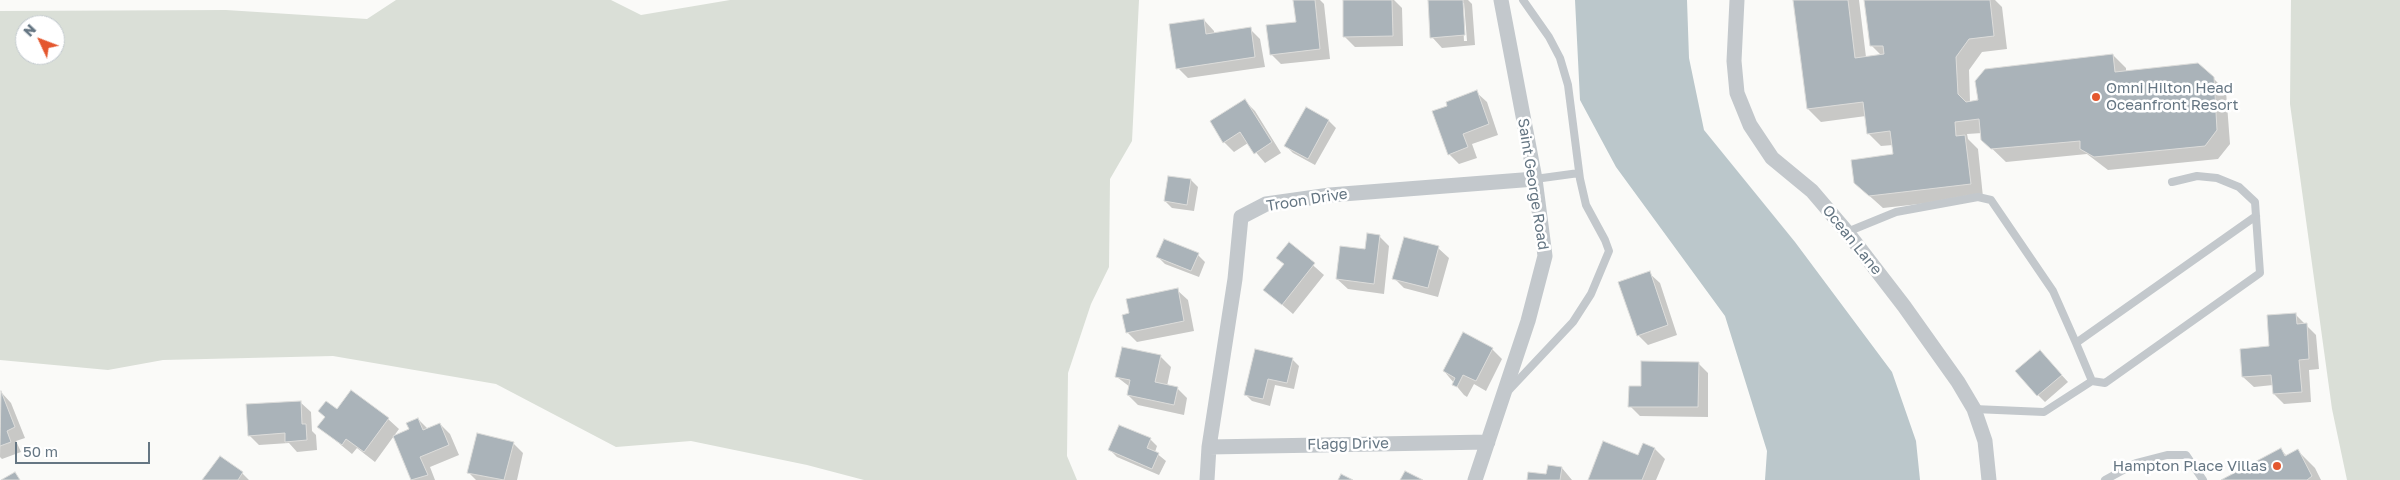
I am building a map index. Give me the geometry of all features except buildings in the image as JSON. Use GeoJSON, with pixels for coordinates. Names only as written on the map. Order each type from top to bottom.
{"type":"FeatureCollection","features":[{"type":"Feature","properties":{"kind":"street","name":"Saint George Road"},"geometry":{"type":"LineString","coordinates":[[1475,480],[1528,321],[1545,256],[1535,179],[1501,0]]}},
{"type":"Feature","properties":{"kind":"street","name":"Ocean Lane"},"geometry":{"type":"LineString","coordinates":[[1737,0],[1734,61],[1737,93],[1750,125],[1772,158],[1812,191],[1847,232],[1904,306],[1974,409],[1988,453],[1989,480]]}},
{"type":"Feature","properties":{"kind":"street","name":"Troon Drive"},"geometry":{"type":"LineString","coordinates":[[1207,480],[1208,447],[1235,279],[1241,217],[1266,204],[1330,195],[1535,179]]}},
{"type":"Feature","properties":{"kind":"street","name":"Flagg Drive"},"geometry":{"type":"LineString","coordinates":[[1208,447],[1488,442]]}},
{"type":"Feature","properties":{"kind":"lane"},"geometry":{"type":"LineString","coordinates":[[1503,396],[1573,322],[1591,294],[1608,251],[1605,240],[1586,205],[1568,85],[1563,67],[1549,37],[1523,0]]}},
{"type":"Feature","properties":{"kind":"lane","name":"Troon Drive"},"geometry":{"type":"LineString","coordinates":[[1535,179],[1580,173]]}},
{"type":"Feature","properties":{"kind":"lane"},"geometry":{"type":"LineString","coordinates":[[1974,409],[2044,412],[2092,381],[2105,383],[2260,273],[2255,202],[2239,187],[2217,178],[2197,176],[2172,182]]}},
{"type":"Feature","properties":{"kind":"lane"},"geometry":{"type":"LineString","coordinates":[[1847,232],[1896,212],[1978,197],[1991,200],[2053,290],[2092,381]]}},
{"type":"Feature","properties":{"kind":"lane"},"geometry":{"type":"LineString","coordinates":[[2076,343],[2256,216]]}},
{"type":"Feature","properties":{"kind":"lane"},"geometry":{"type":"LineString","coordinates":[[2105,480],[2136,462],[2167,455],[2186,455],[2203,480]]}},
{"type":"Feature","properties":{"kind":"shaded area"},"geometry":{"type":"Polygon","coordinates":[[[396,0],[611,0],[641,15],[730,0],[1139,0],[1132,141],[1110,179],[1109,267],[1091,304],[1068,373],[1067,456],[1077,480],[864,480],[807,465],[691,441],[616,447],[496,384],[333,356],[163,360],[108,370],[0,360],[0,11],[226,10],[367,19],[396,0]]]}},
{"type":"Feature","properties":{"kind":"shaded area"},"geometry":{"type":"Polygon","coordinates":[[[1575,0],[1687,0],[1689,58],[1704,130],[1795,242],[1892,372],[1916,441],[1920,480],[1765,480],[1767,451],[1725,316],[1616,167],[1580,100],[1575,0]]]}},
{"type":"Feature","properties":{"kind":"shaded area"},"geometry":{"type":"Polygon","coordinates":[[[2291,0],[2400,0],[2400,480],[2347,480],[2332,409],[2290,104],[2291,0]]]}},
{"type":"Feature","properties":{"kind":"place","name":"Omni Hilton Head Oceanfront Resort"},"geometry":{"type":"Point","coordinates":[2096,97]}},
{"type":"Feature","properties":{"kind":"place","name":"Hampton Place Villas"},"geometry":{"type":"Point","coordinates":[2277,466]}}]}
